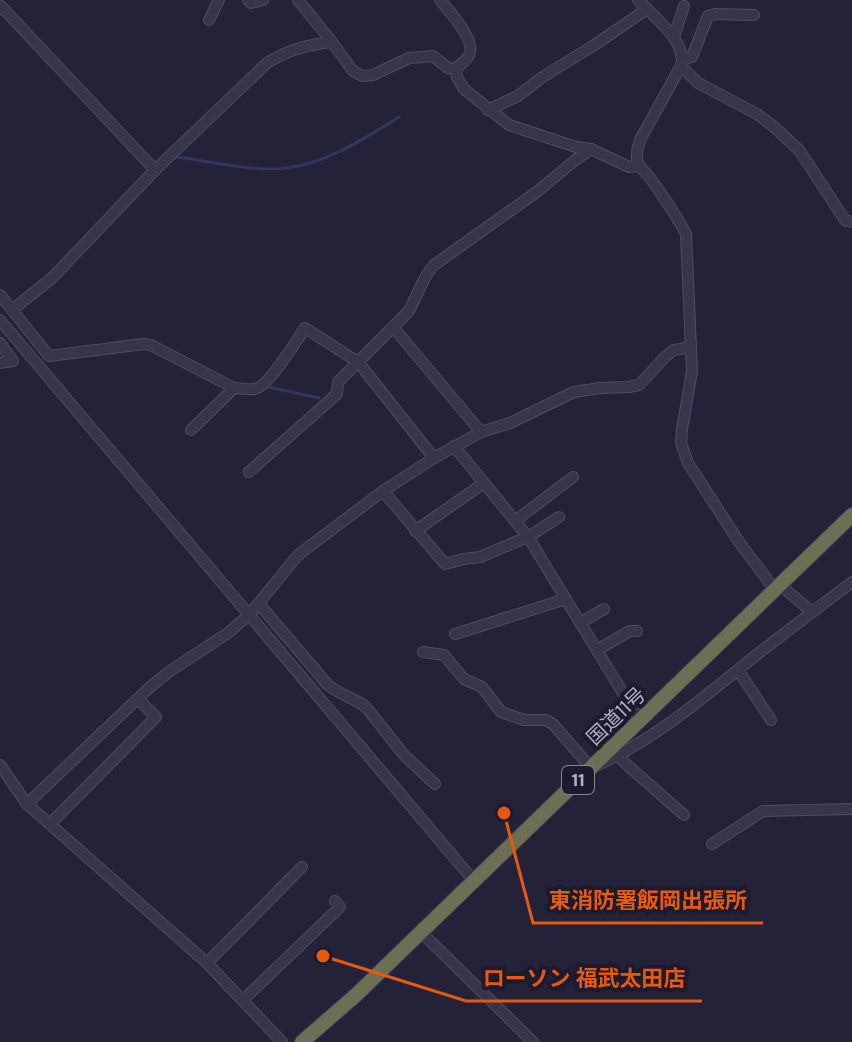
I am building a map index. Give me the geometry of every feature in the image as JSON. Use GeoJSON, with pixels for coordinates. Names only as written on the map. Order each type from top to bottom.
{"type":"FeatureCollection","features":[{"type":"Feature","properties":{"kind":"highway","name":"国道11号"},"geometry":{"type":"LineString","coordinates":[[302,1042],[356,995],[852,515]]}},
{"type":"Feature","properties":{"kind":"street"},"geometry":{"type":"LineString","coordinates":[[209,20],[219,0]]}},
{"type":"Feature","properties":{"kind":"street"},"geometry":{"type":"LineString","coordinates":[[248,0],[251,3],[263,0]]}},
{"type":"Feature","properties":{"kind":"street"},"geometry":{"type":"LineString","coordinates":[[298,0],[353,71],[362,76],[373,75],[417,57],[433,56],[448,68],[456,69]]}},
{"type":"Feature","properties":{"kind":"street"},"geometry":{"type":"LineString","coordinates":[[440,0],[471,45],[468,57],[456,69]]}},
{"type":"Feature","properties":{"kind":"street"},"geometry":{"type":"LineString","coordinates":[[638,0],[674,37],[682,62],[698,83],[757,114],[773,126],[799,150],[845,220],[852,222]]}},
{"type":"Feature","properties":{"kind":"street"},"geometry":{"type":"LineString","coordinates":[[0,5],[155,170]]}},
{"type":"Feature","properties":{"kind":"street"},"geometry":{"type":"LineString","coordinates":[[674,37],[684,6]]}},
{"type":"Feature","properties":{"kind":"street"},"geometry":{"type":"LineString","coordinates":[[488,110],[518,96],[647,9]]}},
{"type":"Feature","properties":{"kind":"street"},"geometry":{"type":"LineString","coordinates":[[754,15],[708,16],[692,57],[682,62],[637,148],[639,166],[679,219],[686,234],[692,371],[682,429],[683,453],[739,542],[778,587],[812,612]]}},
{"type":"Feature","properties":{"kind":"street"},"geometry":{"type":"LineString","coordinates":[[12,310],[53,277],[155,170],[267,63],[301,48],[332,42]]}},
{"type":"Feature","properties":{"kind":"street"},"geometry":{"type":"LineString","coordinates":[[456,69],[464,89],[509,125],[591,149],[629,167],[639,166]]}},
{"type":"Feature","properties":{"kind":"street"},"geometry":{"type":"LineString","coordinates":[[249,472],[337,394],[338,382],[408,312],[427,273],[441,258],[538,191],[591,149]]}},
{"type":"Feature","properties":{"kind":"street"},"geometry":{"type":"LineString","coordinates":[[0,295],[49,356],[151,345],[234,388],[258,389],[305,328],[358,362],[434,458]]}},
{"type":"Feature","properties":{"kind":"street"},"geometry":{"type":"LineString","coordinates":[[0,320],[474,881]]}},
{"type":"Feature","properties":{"kind":"street"},"geometry":{"type":"LineString","coordinates":[[0,363],[13,361],[1,344],[25,326]]}},
{"type":"Feature","properties":{"kind":"street"},"geometry":{"type":"LineString","coordinates":[[393,327],[481,432]]}},
{"type":"Feature","properties":{"kind":"street"},"geometry":{"type":"LineString","coordinates":[[27,804],[170,671],[228,633],[250,614],[298,555],[383,491],[481,432],[510,423],[574,392],[639,385],[674,350],[691,347]]}},
{"type":"Feature","properties":{"kind":"street"},"geometry":{"type":"LineString","coordinates":[[191,431],[234,388]]}},
{"type":"Feature","properties":{"kind":"street"},"geometry":{"type":"LineString","coordinates":[[454,446],[528,537],[640,721]]}},
{"type":"Feature","properties":{"kind":"street"},"geometry":{"type":"LineString","coordinates":[[515,521],[573,477]]}},
{"type":"Feature","properties":{"kind":"street"},"geometry":{"type":"LineString","coordinates":[[415,531],[484,483]]}},
{"type":"Feature","properties":{"kind":"street"},"geometry":{"type":"LineString","coordinates":[[383,491],[445,564],[480,557],[528,537],[559,517]]}},
{"type":"Feature","properties":{"kind":"street"},"geometry":{"type":"LineString","coordinates":[[423,652],[444,655],[464,679],[482,687],[501,712],[524,720],[546,720],[553,724],[591,768],[619,756],[693,708],[852,582]]}},
{"type":"Feature","properties":{"kind":"street"},"geometry":{"type":"LineString","coordinates":[[455,634],[566,599]]}},
{"type":"Feature","properties":{"kind":"street"},"geometry":{"type":"LineString","coordinates":[[259,604],[328,685],[366,707],[404,755],[435,784]]}},
{"type":"Feature","properties":{"kind":"street"},"geometry":{"type":"LineString","coordinates":[[580,623],[604,609]]}},
{"type":"Feature","properties":{"kind":"street"},"geometry":{"type":"LineString","coordinates":[[597,650],[630,631],[637,631]]}},
{"type":"Feature","properties":{"kind":"street"},"geometry":{"type":"LineString","coordinates":[[738,670],[771,720]]}},
{"type":"Feature","properties":{"kind":"street"},"geometry":{"type":"LineString","coordinates":[[50,824],[156,717],[138,699]]}},
{"type":"Feature","properties":{"kind":"street"},"geometry":{"type":"LineString","coordinates":[[619,756],[684,815]]}},
{"type":"Feature","properties":{"kind":"street"},"geometry":{"type":"LineString","coordinates":[[0,765],[27,804],[207,963],[282,1042]]}},
{"type":"Feature","properties":{"kind":"street"},"geometry":{"type":"LineString","coordinates":[[712,844],[763,811],[852,809]]}},
{"type":"Feature","properties":{"kind":"street"},"geometry":{"type":"LineString","coordinates":[[207,963],[302,867]]}},
{"type":"Feature","properties":{"kind":"street"},"geometry":{"type":"LineString","coordinates":[[243,1000],[340,907],[335,901]]}},
{"type":"Feature","properties":{"kind":"street"},"geometry":{"type":"LineString","coordinates":[[421,932],[533,1042]]}},
{"type":"Feature","properties":{"kind":"waterway"},"geometry":{"type":"LineString","coordinates":[[176,157],[259,169],[286,168],[317,161],[346,148],[399,117]]}},
{"type":"Feature","properties":{"kind":"waterway"},"geometry":{"type":"LineString","coordinates":[[35,298],[56,280]]}},
{"type":"Feature","properties":{"kind":"waterway"},"geometry":{"type":"LineString","coordinates":[[115,343],[143,339]]}},
{"type":"Feature","properties":{"kind":"waterway"},"geometry":{"type":"LineString","coordinates":[[264,386],[319,398]]}},
{"type":"Feature","properties":{"kind":"place","name":"東消防署飯岡出張所"},"geometry":{"type":"Point","coordinates":[504,813]}},
{"type":"Feature","properties":{"kind":"place","name":"ローソン 福武太田店"},"geometry":{"type":"Point","coordinates":[323,956]}}]}
